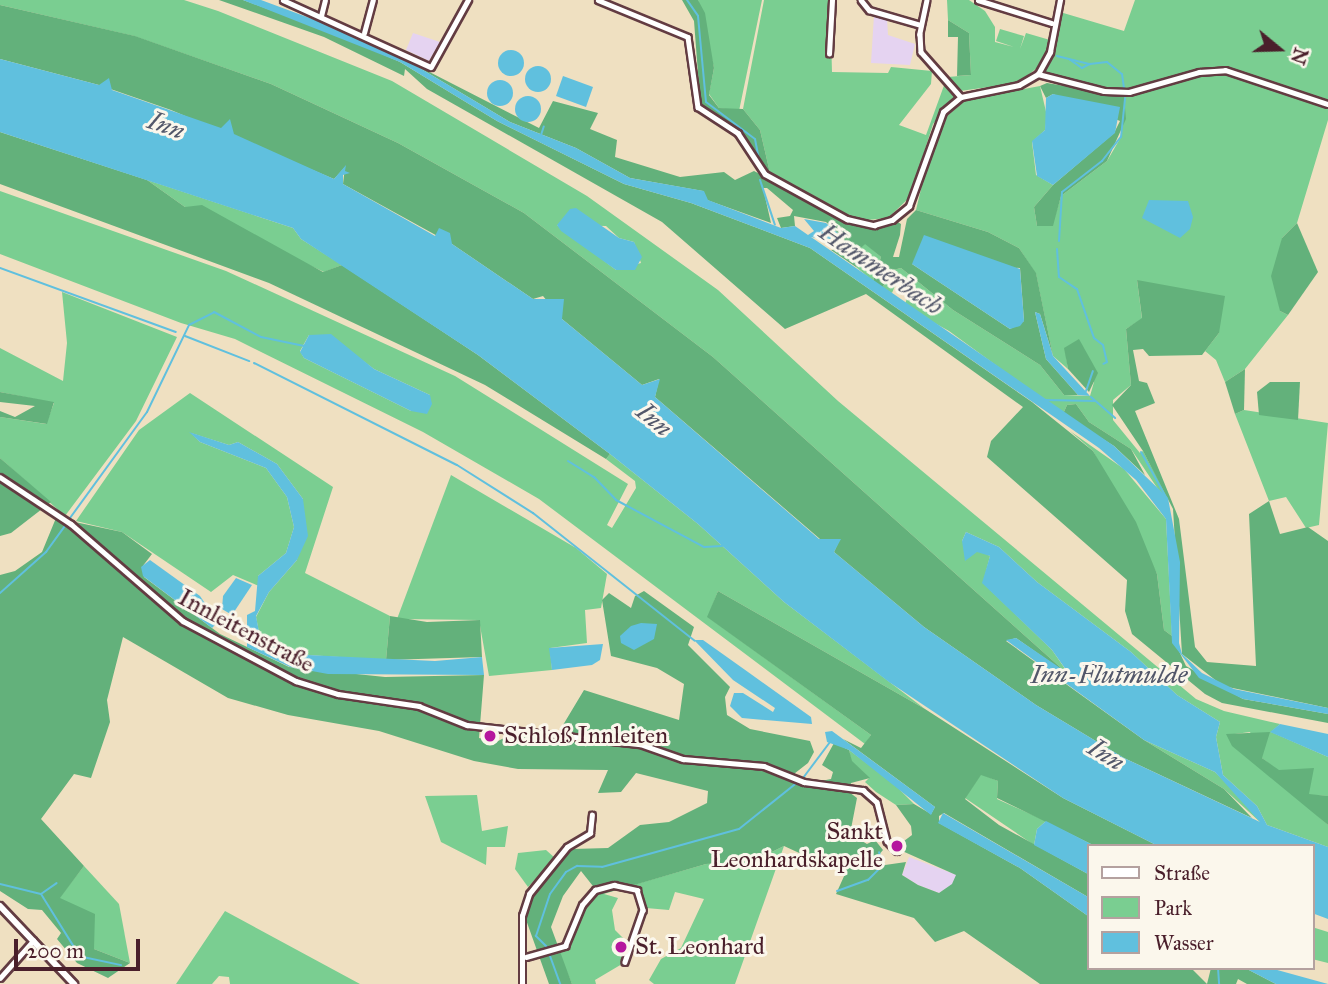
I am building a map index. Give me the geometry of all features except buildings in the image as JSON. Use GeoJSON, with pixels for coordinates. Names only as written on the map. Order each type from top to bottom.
{"type":"FeatureCollection","features":[{"type":"Feature","properties":{"kind":"main road"},"geometry":{"type":"LineString","coordinates":[[0,905],[75,984]]}},
{"type":"Feature","properties":{"kind":"street"},"geometry":{"type":"LineString","coordinates":[[283,0],[364,33],[431,67],[468,0]]}},
{"type":"Feature","properties":{"kind":"street"},"geometry":{"type":"LineString","coordinates":[[321,16],[325,0]]}},
{"type":"Feature","properties":{"kind":"street"},"geometry":{"type":"LineString","coordinates":[[364,33],[373,0]]}},
{"type":"Feature","properties":{"kind":"street"},"geometry":{"type":"LineString","coordinates":[[598,0],[685,34],[690,40],[699,108],[738,133],[765,174],[855,222],[883,224],[909,206],[938,120],[961,97],[1019,85],[1038,74],[1050,52],[1052,23],[1060,0]]}},
{"type":"Feature","properties":{"kind":"street"},"geometry":{"type":"LineString","coordinates":[[829,54],[832,0]]}},
{"type":"Feature","properties":{"kind":"street"},"geometry":{"type":"LineString","coordinates":[[861,0],[869,10],[921,25]]}},
{"type":"Feature","properties":{"kind":"street"},"geometry":{"type":"LineString","coordinates":[[927,0],[921,25],[925,59],[961,97]]}},
{"type":"Feature","properties":{"kind":"street"},"geometry":{"type":"LineString","coordinates":[[978,0],[1052,23]]}},
{"type":"Feature","properties":{"kind":"street"},"geometry":{"type":"LineString","coordinates":[[1038,74],[1104,91],[1129,92],[1199,72],[1225,70],[1328,104]]}},
{"type":"Feature","properties":{"kind":"street","name":"Innleitenstraße"},"geometry":{"type":"LineString","coordinates":[[0,477],[71,524],[183,621],[296,681],[338,694],[419,706],[467,725],[520,734],[547,733],[597,743],[640,744],[683,759],[764,766],[802,781],[869,794],[879,807],[887,841],[897,851]]}},
{"type":"Feature","properties":{"kind":"street"},"geometry":{"type":"LineString","coordinates":[[522,984],[526,957],[523,916],[529,894],[567,847],[590,833],[592,815]]}},
{"type":"Feature","properties":{"kind":"street"},"geometry":{"type":"LineString","coordinates":[[526,957],[565,946],[574,920],[596,890],[629,885],[637,890],[643,910],[625,962]]}},
{"type":"Feature","properties":{"kind":"street"},"geometry":{"type":"LineString","coordinates":[[0,978],[33,941]]}},
{"type":"Feature","properties":{"kind":"shaded area"},"geometry":{"type":"Polygon","coordinates":[[[874,15],[887,18],[888,35],[915,44],[910,65],[871,63],[874,15]]]}},
{"type":"Feature","properties":{"kind":"shaded area"},"geometry":{"type":"Polygon","coordinates":[[[413,33],[440,42],[429,61],[406,50],[413,33]]]}},
{"type":"Feature","properties":{"kind":"shaded area"},"geometry":{"type":"Polygon","coordinates":[[[909,857],[957,875],[953,884],[939,893],[918,885],[902,875],[909,857]]]}},
{"type":"Feature","properties":{"kind":"green space"},"geometry":{"type":"Polygon","coordinates":[[[0,0],[184,0],[218,11],[392,81],[587,196],[718,290],[838,401],[1196,699],[1224,711],[1280,724],[1271,732],[1328,757],[1328,796],[1309,795],[1262,758],[1250,732],[1227,735],[1328,825],[1328,847],[1267,825],[1257,806],[1223,775],[1216,737],[1220,722],[1177,695],[1131,652],[1037,582],[999,547],[966,532],[962,541],[990,556],[983,583],[1052,650],[1070,676],[713,357],[524,213],[398,143],[271,84],[134,36],[0,5],[0,0]],[[557,225],[616,270],[641,263],[634,242],[619,238],[606,226],[557,225]]]}},
{"type":"Feature","properties":{"kind":"green space"},"geometry":{"type":"Polygon","coordinates":[[[219,0],[243,0],[338,35],[400,62],[497,121],[624,184],[691,203],[810,248],[1032,402],[1093,451],[1136,522],[1157,574],[1164,630],[1172,636],[1186,666],[1243,699],[1328,714],[1328,723],[1222,703],[1205,694],[1132,634],[1125,611],[1127,580],[987,457],[991,441],[1023,407],[866,294],[785,329],[662,222],[427,89],[405,69],[404,76],[324,37],[219,0]]]}},
{"type":"Feature","properties":{"kind":"green space"},"geometry":{"type":"Polygon","coordinates":[[[682,0],[698,0],[705,13],[714,68],[709,95],[719,108],[743,109],[760,130],[770,173],[757,161],[740,130],[706,111],[700,100],[694,21],[682,0]]]}},
{"type":"Feature","properties":{"kind":"green space"},"geometry":{"type":"Polygon","coordinates":[[[698,0],[762,0],[739,111],[719,108],[709,94],[714,68],[698,0]]]}},
{"type":"Feature","properties":{"kind":"green space"},"geometry":{"type":"Polygon","coordinates":[[[764,0],[830,0],[832,72],[888,73],[891,67],[932,71],[931,84],[899,125],[926,135],[946,80],[958,97],[933,124],[910,197],[888,218],[857,221],[770,173],[760,130],[743,109],[764,0]]]}},
{"type":"Feature","properties":{"kind":"green space"},"geometry":{"type":"Polygon","coordinates":[[[947,0],[969,0],[985,11],[995,27],[995,42],[1014,47],[996,41],[1000,29],[1024,36],[1020,49],[1026,33],[1050,40],[1042,64],[1018,83],[960,91],[948,77],[971,75],[969,33],[948,20],[947,0]]]}},
{"type":"Feature","properties":{"kind":"green space"},"geometry":{"type":"Polygon","coordinates":[[[1135,0],[1328,0],[1328,102],[1220,68],[1123,91],[1044,73],[1053,57],[1060,12],[1124,31],[1135,0]]]}},
{"type":"Feature","properties":{"kind":"green space"},"geometry":{"type":"Polygon","coordinates":[[[0,5],[135,36],[271,84],[398,143],[524,213],[713,357],[1070,676],[1016,638],[1006,641],[1144,740],[1224,789],[1252,818],[1124,758],[1036,705],[924,627],[834,552],[840,539],[820,539],[655,397],[659,379],[642,385],[562,319],[543,296],[533,299],[452,244],[343,184],[345,167],[334,179],[171,110],[99,85],[0,59],[0,5]]]}},
{"type":"Feature","properties":{"kind":"green space"},"geometry":{"type":"Polygon","coordinates":[[[948,20],[969,33],[971,75],[957,76],[958,37],[948,37],[948,20]]]}},
{"type":"Feature","properties":{"kind":"green space"},"geometry":{"type":"Polygon","coordinates":[[[408,61],[539,128],[553,101],[598,113],[590,129],[617,140],[615,157],[680,177],[724,172],[735,180],[754,171],[864,228],[896,221],[901,224],[893,257],[899,257],[907,219],[916,210],[988,232],[1019,248],[1036,273],[1053,356],[1040,314],[1035,312],[1046,359],[1078,395],[1064,395],[1040,365],[953,310],[901,268],[893,270],[882,288],[873,281],[881,257],[865,244],[858,251],[861,259],[856,267],[831,250],[841,249],[844,239],[826,222],[794,216],[795,226],[781,228],[777,218],[790,216],[793,210],[767,188],[763,188],[771,223],[707,200],[703,191],[630,178],[576,148],[510,122],[408,61]],[[912,264],[1010,329],[1024,321],[1020,268],[912,264]]]}},
{"type":"Feature","properties":{"kind":"green space"},"geometry":{"type":"Polygon","coordinates":[[[1215,72],[1266,84],[1328,106],[1328,120],[1297,223],[1282,238],[1280,311],[1288,315],[1245,369],[1225,382],[1216,360],[1205,351],[1219,333],[1137,280],[1142,319],[1126,329],[1131,385],[1113,400],[1113,420],[1140,453],[1143,451],[1168,498],[1164,498],[1131,449],[1089,422],[1076,404],[1067,405],[1063,414],[949,331],[913,311],[905,304],[910,290],[897,281],[892,293],[882,288],[893,270],[901,268],[953,310],[1040,365],[1064,395],[1090,396],[1094,382],[1065,348],[1068,369],[1053,356],[1036,274],[1019,248],[988,232],[916,210],[933,139],[941,121],[966,100],[1040,86],[1047,116],[1045,130],[1032,142],[1036,175],[1053,185],[1034,207],[1037,226],[1052,226],[1061,196],[1107,161],[1121,137],[1124,96],[1215,72]]]}},
{"type":"Feature","properties":{"kind":"green space"},"geometry":{"type":"Polygon","coordinates":[[[1047,83],[1124,96],[1126,119],[1107,161],[1061,196],[1053,226],[1037,226],[1034,207],[1053,185],[1114,133],[1120,121],[1053,94],[1046,98],[1040,86],[1047,83]]]}},
{"type":"Feature","properties":{"kind":"green space"},"geometry":{"type":"Polygon","coordinates":[[[0,132],[147,180],[185,207],[202,205],[323,272],[342,265],[478,355],[610,454],[606,459],[485,385],[269,283],[0,184],[0,132]]]}},
{"type":"Feature","properties":{"kind":"green space"},"geometry":{"type":"Polygon","coordinates":[[[147,180],[293,228],[301,239],[342,265],[324,272],[185,207],[147,180]]]}},
{"type":"Feature","properties":{"kind":"green space"},"geometry":{"type":"Polygon","coordinates":[[[0,191],[226,271],[455,376],[628,484],[607,525],[612,528],[636,488],[635,481],[606,459],[610,454],[698,524],[784,602],[925,709],[718,591],[708,617],[871,735],[865,744],[539,499],[423,432],[235,339],[181,323],[0,254],[0,191]],[[309,335],[300,351],[304,358],[411,411],[430,395],[374,369],[358,357],[309,335]]]}},
{"type":"Feature","properties":{"kind":"green space"},"geometry":{"type":"Polygon","coordinates":[[[1297,223],[1318,272],[1288,315],[1280,311],[1271,276],[1282,238],[1297,223]]]}},
{"type":"Feature","properties":{"kind":"green space"},"geometry":{"type":"Polygon","coordinates":[[[865,243],[881,257],[873,281],[856,267],[861,259],[858,251],[865,243]]]}},
{"type":"Feature","properties":{"kind":"green space"},"geometry":{"type":"Polygon","coordinates":[[[1137,280],[1225,296],[1219,333],[1202,355],[1149,356],[1143,349],[1133,350],[1139,381],[1147,383],[1155,403],[1135,411],[1179,519],[1195,647],[1207,662],[1256,666],[1249,514],[1269,501],[1280,534],[1308,527],[1328,541],[1328,708],[1223,686],[1182,654],[1173,509],[1143,451],[1112,405],[1131,385],[1126,329],[1142,318],[1137,280]]]}},
{"type":"Feature","properties":{"kind":"green space"},"geometry":{"type":"Polygon","coordinates":[[[62,292],[177,337],[136,421],[65,516],[0,458],[0,417],[46,424],[54,403],[0,392],[0,348],[63,381],[67,343],[62,292]]]}},
{"type":"Feature","properties":{"kind":"green space"},"geometry":{"type":"Polygon","coordinates":[[[1079,339],[1098,373],[1089,392],[1068,369],[1064,348],[1079,339]]]}},
{"type":"Feature","properties":{"kind":"green space"},"geometry":{"type":"Polygon","coordinates":[[[1245,369],[1244,410],[1235,414],[1225,382],[1245,369]]]}},
{"type":"Feature","properties":{"kind":"green space"},"geometry":{"type":"Polygon","coordinates":[[[1270,382],[1300,382],[1298,420],[1259,415],[1257,392],[1270,382]]]}},
{"type":"Feature","properties":{"kind":"green space"},"geometry":{"type":"Polygon","coordinates":[[[0,392],[54,402],[47,424],[0,417],[0,411],[15,417],[35,406],[0,402],[0,392]]]}},
{"type":"Feature","properties":{"kind":"green space"},"geometry":{"type":"Polygon","coordinates":[[[190,393],[333,487],[305,573],[390,616],[386,660],[308,655],[260,637],[256,617],[269,592],[297,560],[303,499],[277,464],[238,442],[229,445],[191,433],[200,442],[266,468],[287,497],[294,527],[286,553],[258,576],[259,586],[233,575],[211,592],[122,532],[76,521],[139,430],[190,393]]]}},
{"type":"Feature","properties":{"kind":"green space"},"geometry":{"type":"Polygon","coordinates":[[[1076,404],[1089,422],[1131,449],[1145,475],[1114,446],[1063,414],[1067,405],[1076,404]]]}},
{"type":"Feature","properties":{"kind":"green space"},"geometry":{"type":"Polygon","coordinates":[[[1244,410],[1328,423],[1319,525],[1306,528],[1286,497],[1269,501],[1235,414],[1244,410]]]}},
{"type":"Feature","properties":{"kind":"green space"},"geometry":{"type":"Polygon","coordinates":[[[1070,431],[1124,469],[1166,519],[1172,636],[1164,630],[1157,574],[1093,451],[1070,431]]]}},
{"type":"Feature","properties":{"kind":"green space"},"geometry":{"type":"Polygon","coordinates":[[[0,458],[51,502],[11,533],[0,536],[0,458]]]}},
{"type":"Feature","properties":{"kind":"green space"},"geometry":{"type":"Polygon","coordinates":[[[451,475],[576,548],[607,574],[601,608],[585,610],[587,643],[550,648],[552,670],[489,676],[479,620],[397,619],[451,475]]]}},
{"type":"Feature","properties":{"kind":"green space"},"geometry":{"type":"Polygon","coordinates":[[[56,518],[122,532],[152,554],[142,567],[144,577],[220,634],[289,667],[385,677],[484,675],[479,738],[496,742],[506,737],[557,735],[584,690],[679,720],[684,684],[657,668],[611,656],[602,600],[609,593],[631,608],[635,596],[644,591],[694,627],[688,645],[730,687],[725,697],[727,715],[750,729],[810,741],[814,752],[808,763],[790,777],[811,783],[831,779],[833,772],[822,765],[834,743],[849,750],[852,761],[870,778],[851,783],[849,792],[857,798],[850,834],[867,844],[875,840],[883,850],[877,857],[885,865],[906,862],[902,875],[918,885],[939,893],[952,884],[956,875],[900,850],[900,844],[912,835],[911,826],[896,805],[914,804],[931,814],[935,807],[843,739],[861,748],[871,735],[707,617],[718,591],[925,709],[1063,798],[1154,844],[1091,844],[997,798],[998,781],[981,775],[965,799],[999,825],[1086,873],[1086,896],[944,813],[939,816],[939,823],[1020,868],[1086,915],[1086,970],[1193,970],[1207,984],[1040,984],[964,931],[935,942],[914,918],[836,894],[845,874],[784,846],[753,861],[706,864],[600,895],[581,871],[563,896],[551,927],[572,984],[549,984],[525,917],[531,896],[558,861],[572,849],[608,848],[640,825],[669,822],[707,803],[708,791],[636,773],[621,792],[598,793],[608,770],[518,769],[474,761],[379,731],[288,715],[228,698],[123,637],[107,700],[110,722],[91,778],[74,774],[41,819],[84,866],[60,898],[95,914],[94,949],[130,963],[108,978],[77,963],[57,939],[61,933],[42,910],[28,909],[0,891],[0,575],[15,571],[42,552],[56,518]]]}},
{"type":"Feature","properties":{"kind":"green space"},"geometry":{"type":"Polygon","coordinates":[[[390,616],[427,622],[480,620],[482,657],[386,660],[390,616]]]}},
{"type":"Feature","properties":{"kind":"green space"},"geometry":{"type":"Polygon","coordinates":[[[1270,732],[1262,758],[1279,770],[1314,768],[1309,794],[1328,796],[1328,825],[1232,746],[1226,734],[1270,732]]]}},
{"type":"Feature","properties":{"kind":"green space"},"geometry":{"type":"Polygon","coordinates":[[[1144,740],[1215,772],[1258,815],[1260,822],[1224,789],[1144,740]]]}},
{"type":"Feature","properties":{"kind":"green space"},"geometry":{"type":"Polygon","coordinates":[[[849,750],[893,783],[914,804],[896,805],[876,792],[865,782],[869,778],[851,761],[849,750]]]}},
{"type":"Feature","properties":{"kind":"green space"},"geometry":{"type":"Polygon","coordinates":[[[981,774],[998,781],[997,799],[1046,821],[1037,829],[1034,845],[965,798],[981,774]]]}},
{"type":"Feature","properties":{"kind":"green space"},"geometry":{"type":"Polygon","coordinates":[[[477,795],[482,831],[508,826],[505,847],[487,847],[486,865],[441,842],[425,796],[477,795]]]}},
{"type":"Feature","properties":{"kind":"green space"},"geometry":{"type":"Polygon","coordinates":[[[784,846],[735,984],[654,984],[649,980],[661,959],[681,948],[704,899],[675,892],[669,910],[646,908],[626,887],[706,864],[753,861],[784,846]]]}},
{"type":"Feature","properties":{"kind":"green space"},"geometry":{"type":"Polygon","coordinates":[[[546,850],[555,858],[528,887],[515,869],[518,853],[546,850]]]}},
{"type":"Feature","properties":{"kind":"green space"},"geometry":{"type":"Polygon","coordinates":[[[84,866],[119,904],[130,963],[94,949],[59,898],[84,866]]]}},
{"type":"Feature","properties":{"kind":"green space"},"geometry":{"type":"Polygon","coordinates":[[[597,892],[618,898],[612,910],[615,930],[623,938],[617,952],[622,953],[628,943],[622,964],[595,980],[596,984],[572,984],[559,953],[567,949],[576,920],[597,892]]]}},
{"type":"Feature","properties":{"kind":"green space"},"geometry":{"type":"Polygon","coordinates":[[[225,911],[360,984],[230,984],[229,977],[219,976],[212,984],[176,984],[225,911]]]}},
{"type":"Feature","properties":{"kind":"green space"},"geometry":{"type":"Polygon","coordinates":[[[1314,928],[1328,932],[1328,963],[1314,960],[1314,928]]]}},
{"type":"Feature","properties":{"kind":"green space"},"geometry":{"type":"Polygon","coordinates":[[[1210,970],[1249,970],[1276,984],[1247,984],[1238,979],[1236,984],[1207,984],[1210,970]]]}},
{"type":"Feature","properties":{"kind":"water"},"geometry":{"type":"Polygon","coordinates":[[[243,0],[261,0],[342,30],[408,61],[510,122],[576,148],[630,178],[704,191],[708,200],[781,228],[795,226],[808,235],[814,231],[804,219],[826,223],[841,236],[826,240],[811,237],[1114,446],[1168,498],[1180,562],[1179,643],[1182,654],[1202,673],[1234,689],[1328,708],[1328,714],[1243,699],[1199,678],[1172,643],[1166,519],[1136,480],[1099,448],[810,248],[691,203],[624,184],[497,121],[400,62],[243,0]]]}},
{"type":"Feature","properties":{"kind":"water"},"geometry":{"type":"Polygon","coordinates":[[[511,50],[520,54],[524,63],[520,72],[511,76],[502,72],[498,63],[502,54],[511,50]]]}},
{"type":"Feature","properties":{"kind":"water"},"geometry":{"type":"Polygon","coordinates":[[[0,59],[99,85],[109,78],[112,90],[221,128],[230,119],[234,134],[334,179],[346,165],[345,171],[350,173],[343,175],[343,184],[435,236],[439,228],[450,233],[452,244],[533,299],[564,299],[562,319],[642,385],[660,379],[655,397],[819,539],[841,539],[834,552],[924,627],[1036,705],[1124,758],[1260,822],[1215,772],[1144,740],[1006,640],[1016,638],[1069,674],[1052,650],[982,583],[990,556],[977,552],[965,561],[962,541],[966,532],[999,547],[1037,582],[1131,652],[1177,695],[1220,722],[1216,737],[1223,775],[1257,806],[1267,825],[1328,847],[1328,919],[1314,914],[1314,844],[1154,844],[1063,798],[889,682],[784,602],[698,524],[610,454],[478,355],[301,239],[293,228],[0,132],[0,59]]]}},
{"type":"Feature","properties":{"kind":"water"},"geometry":{"type":"Polygon","coordinates":[[[538,66],[547,70],[551,79],[547,88],[538,92],[529,88],[525,79],[529,70],[538,66]]]}},
{"type":"Feature","properties":{"kind":"water"},"geometry":{"type":"Polygon","coordinates":[[[563,76],[593,87],[586,107],[556,96],[563,76]]]}},
{"type":"Feature","properties":{"kind":"water"},"geometry":{"type":"Polygon","coordinates":[[[500,80],[509,84],[513,93],[509,102],[500,106],[491,102],[487,93],[491,84],[500,80]]]}},
{"type":"Feature","properties":{"kind":"water"},"geometry":{"type":"Polygon","coordinates":[[[1053,94],[1120,107],[1115,133],[1053,185],[1037,176],[1032,141],[1045,130],[1046,98],[1053,94]]]}},
{"type":"Feature","properties":{"kind":"water"},"geometry":{"type":"Polygon","coordinates":[[[528,96],[537,100],[541,109],[537,118],[528,122],[519,118],[515,109],[519,100],[528,96]]]}},
{"type":"Feature","properties":{"kind":"water"},"geometry":{"type":"Polygon","coordinates":[[[1149,200],[1188,201],[1193,217],[1190,229],[1180,238],[1142,218],[1149,200]]]}},
{"type":"Feature","properties":{"kind":"water"},"geometry":{"type":"Polygon","coordinates":[[[576,208],[619,238],[634,242],[642,257],[635,270],[616,270],[561,231],[557,225],[570,209],[576,208]]]}},
{"type":"Feature","properties":{"kind":"water"},"geometry":{"type":"Polygon","coordinates":[[[924,235],[1020,269],[1024,321],[1020,326],[1010,329],[912,264],[924,235]]]}},
{"type":"Feature","properties":{"kind":"water"},"geometry":{"type":"Polygon","coordinates":[[[1035,312],[1040,314],[1053,356],[1090,396],[1078,395],[1046,359],[1035,312]]]}},
{"type":"Feature","properties":{"kind":"water"},"geometry":{"type":"Polygon","coordinates":[[[331,334],[374,369],[430,395],[432,404],[427,414],[411,411],[304,358],[300,352],[309,335],[331,334]]]}},
{"type":"Feature","properties":{"kind":"water"},"geometry":{"type":"Polygon","coordinates":[[[189,432],[229,445],[238,442],[277,464],[303,499],[308,536],[297,560],[269,592],[256,616],[260,637],[308,655],[435,661],[482,657],[484,675],[328,674],[290,667],[247,647],[247,615],[255,611],[258,576],[286,553],[294,527],[287,497],[266,468],[200,442],[189,432]]]}},
{"type":"Feature","properties":{"kind":"water"},"geometry":{"type":"Polygon","coordinates":[[[150,560],[200,596],[218,622],[212,628],[143,576],[141,567],[150,560]]]}},
{"type":"Feature","properties":{"kind":"water"},"geometry":{"type":"Polygon","coordinates":[[[236,578],[252,585],[232,615],[222,609],[223,596],[236,578]]]}},
{"type":"Feature","properties":{"kind":"water"},"geometry":{"type":"Polygon","coordinates":[[[641,623],[657,624],[654,639],[634,650],[621,643],[620,636],[631,626],[641,623]]]}},
{"type":"Feature","properties":{"kind":"water"},"geometry":{"type":"Polygon","coordinates":[[[694,640],[703,640],[748,672],[811,717],[812,724],[742,718],[730,706],[734,693],[743,693],[773,712],[775,708],[733,680],[694,640]]]}},
{"type":"Feature","properties":{"kind":"water"},"geometry":{"type":"Polygon","coordinates":[[[603,644],[600,660],[592,665],[552,670],[549,648],[603,644]]]}},
{"type":"Feature","properties":{"kind":"water"},"geometry":{"type":"Polygon","coordinates":[[[1280,724],[1328,734],[1328,757],[1270,732],[1280,724]]]}},
{"type":"Feature","properties":{"kind":"water"},"geometry":{"type":"Polygon","coordinates":[[[832,731],[935,807],[931,815],[849,750],[827,742],[825,732],[832,731]]]}},
{"type":"Feature","properties":{"kind":"water"},"geometry":{"type":"Polygon","coordinates":[[[943,813],[1086,896],[1086,915],[1020,868],[938,823],[943,813]]]}},
{"type":"Feature","properties":{"kind":"water"},"geometry":{"type":"Polygon","coordinates":[[[1046,821],[1091,844],[1086,844],[1086,873],[1034,845],[1037,829],[1046,821]]]}},
{"type":"Feature","properties":{"kind":"water"},"geometry":{"type":"Polygon","coordinates":[[[1249,970],[1277,970],[1328,984],[1276,984],[1249,970]]]}},
{"type":"Feature","properties":{"kind":"waterway"},"geometry":{"type":"LineString","coordinates":[[687,0],[698,16],[706,102],[755,139],[759,159]]}},
{"type":"Feature","properties":{"kind":"waterway"},"geometry":{"type":"LineString","coordinates":[[1057,56],[1090,64],[1107,62],[1122,74],[1124,88]]}},
{"type":"Feature","properties":{"kind":"waterway"},"geometry":{"type":"LineString","coordinates":[[1069,59],[1082,68],[1090,64]]}},
{"type":"Feature","properties":{"kind":"waterway"},"geometry":{"type":"LineString","coordinates":[[1059,241],[1062,192],[1102,161],[1121,137],[1125,98]]}},
{"type":"Feature","properties":{"kind":"waterway"},"geometry":{"type":"LineString","coordinates":[[541,135],[544,126]]}},
{"type":"Feature","properties":{"kind":"waterway"},"geometry":{"type":"LineString","coordinates":[[760,180],[775,225]]}},
{"type":"Feature","properties":{"kind":"waterway"},"geometry":{"type":"LineString","coordinates":[[1057,249],[1059,277],[1077,289],[1094,338],[1103,345],[1107,362],[1103,364]]}},
{"type":"Feature","properties":{"kind":"waterway"},"geometry":{"type":"LineString","coordinates":[[0,268],[176,332]]}},
{"type":"Feature","properties":{"kind":"waterway"},"geometry":{"type":"LineString","coordinates":[[70,518],[147,412],[189,325],[214,312],[261,337],[304,346]]}},
{"type":"Feature","properties":{"kind":"waterway"},"geometry":{"type":"LineString","coordinates":[[185,336],[249,361]]}},
{"type":"Feature","properties":{"kind":"waterway"},"geometry":{"type":"LineString","coordinates":[[254,363],[457,465],[533,513],[695,641]]}},
{"type":"Feature","properties":{"kind":"waterway"},"geometry":{"type":"LineString","coordinates":[[1086,391],[1093,371]]}},
{"type":"Feature","properties":{"kind":"waterway"},"geometry":{"type":"LineString","coordinates":[[1091,397],[1115,418]]}},
{"type":"Feature","properties":{"kind":"waterway"},"geometry":{"type":"LineString","coordinates":[[1045,400],[1095,401]]}},
{"type":"Feature","properties":{"kind":"waterway"},"geometry":{"type":"LineString","coordinates":[[1141,452],[1167,499]]}},
{"type":"Feature","properties":{"kind":"waterway"},"geometry":{"type":"LineString","coordinates":[[568,461],[594,477],[616,500],[704,547],[722,546]]}},
{"type":"Feature","properties":{"kind":"waterway"},"geometry":{"type":"LineString","coordinates":[[0,593],[46,552],[64,527]]}},
{"type":"Feature","properties":{"kind":"waterway"},"geometry":{"type":"LineString","coordinates":[[547,947],[536,936],[550,894],[566,872],[577,866],[602,867],[739,829],[803,778],[830,742]]}},
{"type":"Feature","properties":{"kind":"waterway"},"geometry":{"type":"LineString","coordinates":[[837,891],[868,880],[882,866],[879,852]]}},
{"type":"Feature","properties":{"kind":"waterway"},"geometry":{"type":"LineString","coordinates":[[41,894],[57,883]]}},
{"type":"Feature","properties":{"kind":"waterway"},"geometry":{"type":"LineString","coordinates":[[0,884],[41,894],[74,947],[82,950],[83,957],[121,965]]}},
{"type":"Feature","properties":{"kind":"waterway"},"geometry":{"type":"LineString","coordinates":[[550,956],[560,984]]}},
{"type":"Feature","properties":{"kind":"waterway"},"geometry":{"type":"LineString","coordinates":[[1218,970],[1219,984]]}},
{"type":"Feature","properties":{"kind":"place","name":"Schloß Innleiten"},"geometry":{"type":"Point","coordinates":[490,736]}},
{"type":"Feature","properties":{"kind":"place","name":"Sankt Leonhardskapelle"},"geometry":{"type":"Point","coordinates":[897,846]}},
{"type":"Feature","properties":{"kind":"place","name":"St. Leonhard"},"geometry":{"type":"Point","coordinates":[621,947]}},
{"type":"Feature","properties":{"kind":"water label","name":"Inn"},"geometry":{"type":"Point","coordinates":[166,126]}},
{"type":"Feature","properties":{"kind":"water label","name":"Hammerbach"},"geometry":{"type":"Point","coordinates":[881,269]}},
{"type":"Feature","properties":{"kind":"water label","name":"Inn"},"geometry":{"type":"Point","coordinates":[654,420]}},
{"type":"Feature","properties":{"kind":"water label","name":"Inn-Flutmulde"},"geometry":{"type":"Point","coordinates":[1109,675]}},
{"type":"Feature","properties":{"kind":"water label","name":"Inn"},"geometry":{"type":"Point","coordinates":[1106,755]}}]}
